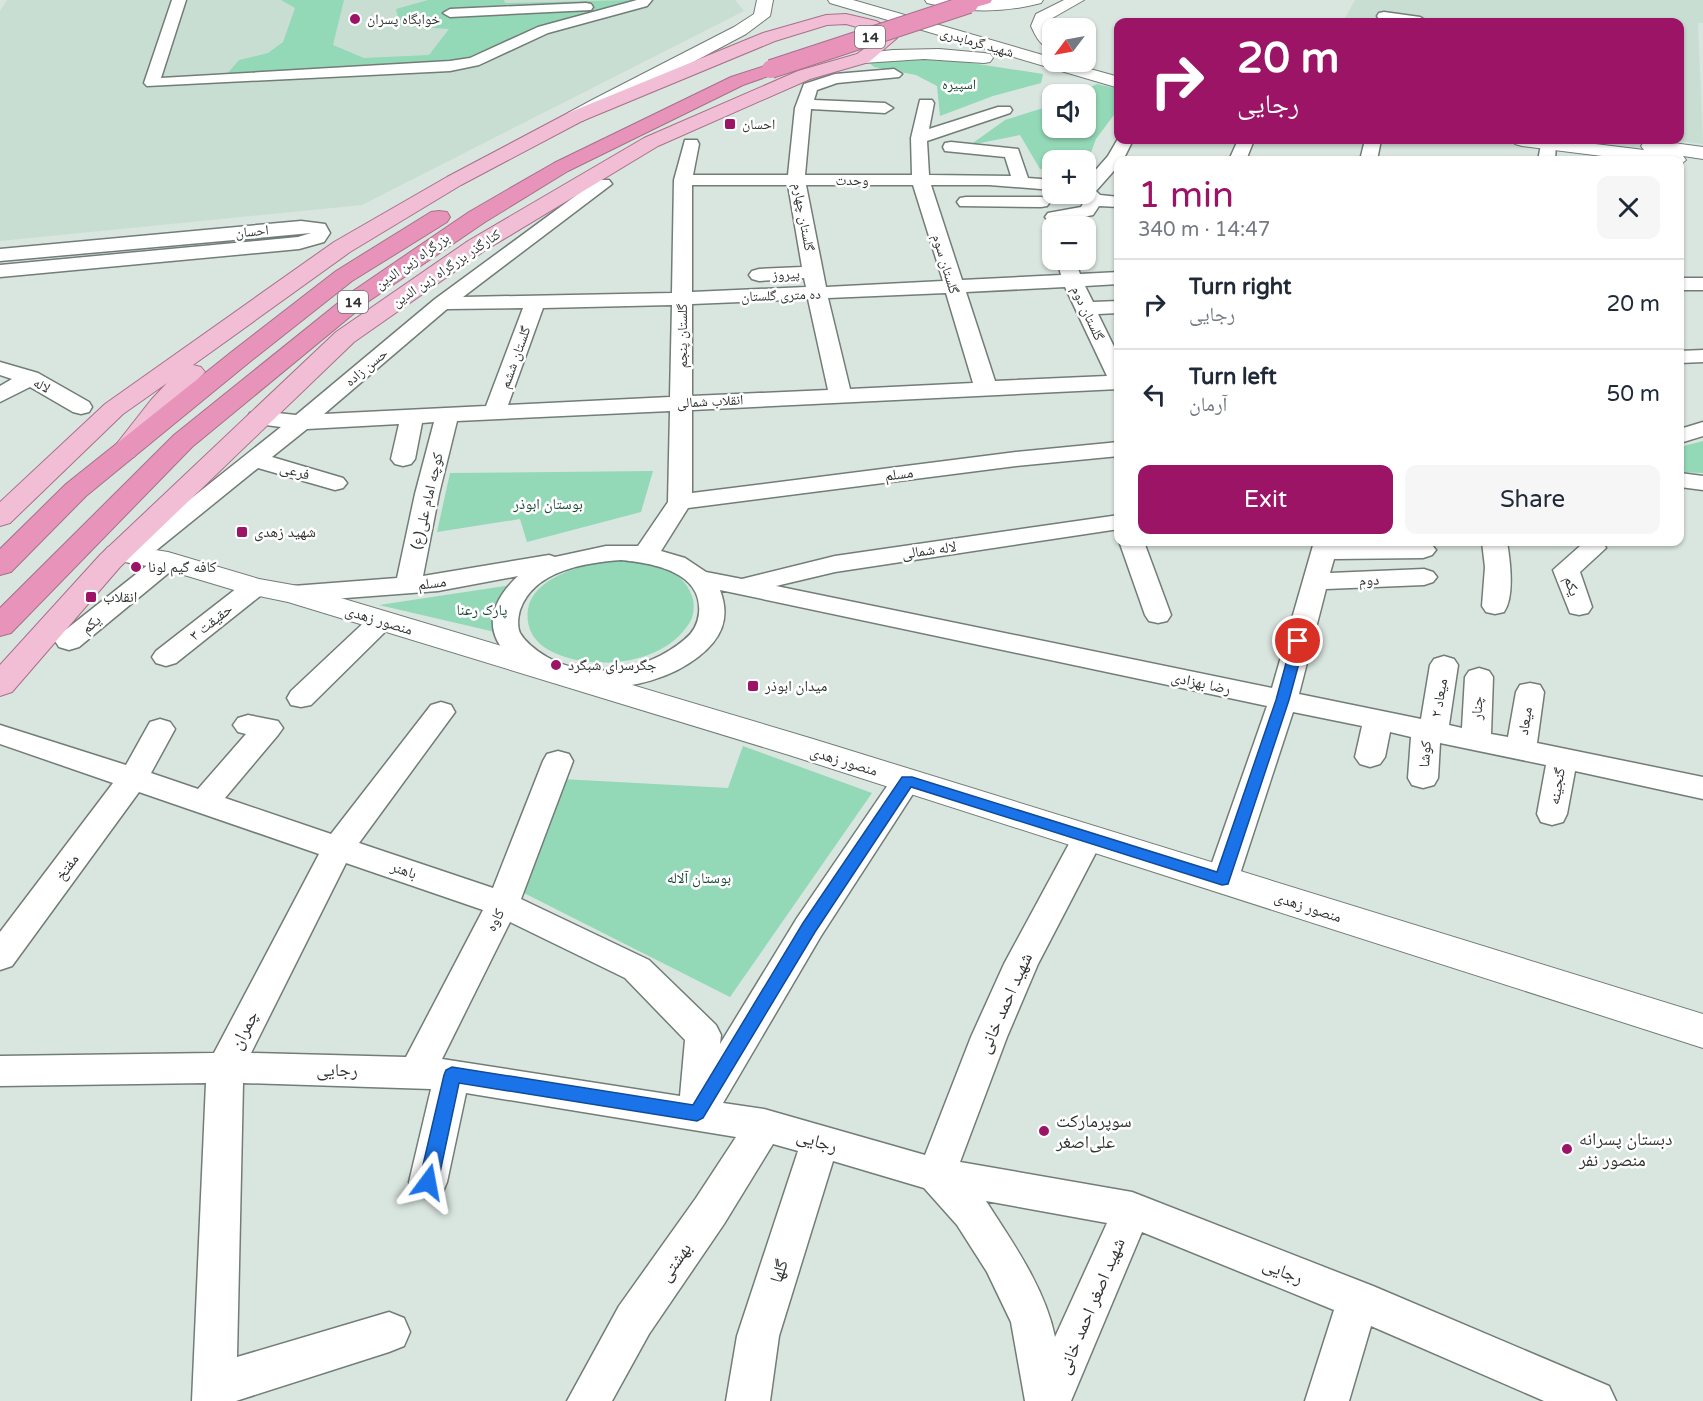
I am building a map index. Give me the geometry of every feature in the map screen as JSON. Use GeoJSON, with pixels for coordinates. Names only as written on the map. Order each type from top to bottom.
{"type":"FeatureCollection","features":[{"type":"Feature","properties":{"kind":"highway","name":"بزرگراه زین الدین"},"geometry":{"type":"LineString","coordinates":[[0,626],[183,441],[361,296],[477,217],[561,167],[737,81],[977,2]]}},
{"type":"Feature","properties":{"kind":"highway","name":"بزرگراه زین الدین"},"geometry":{"type":"LineString","coordinates":[[0,566],[76,490],[344,276],[508,174],[629,111],[747,60],[902,4]]}},
{"type":"Feature","properties":{"kind":"main road"},"geometry":{"type":"LineString","coordinates":[[1,515],[114,410],[342,247],[615,93],[734,36],[762,15],[765,0]]}},
{"type":"Feature","properties":{"kind":"main road","name":"شهید گرمابدری"},"geometry":{"type":"LineString","coordinates":[[836,0],[1114,75]]}},
{"type":"Feature","properties":{"kind":"main road","name":"شهید گرمابدری"},"geometry":{"type":"LineString","coordinates":[[880,0],[1042,50]]}},
{"type":"Feature","properties":{"kind":"main road"},"geometry":{"type":"LineString","coordinates":[[933,0],[975,8],[1004,6],[1035,0]]}},
{"type":"Feature","properties":{"kind":"main road"},"geometry":{"type":"LineString","coordinates":[[1042,33],[1039,26],[1042,18],[1076,0]]}},
{"type":"Feature","properties":{"kind":"main road"},"geometry":{"type":"LineString","coordinates":[[575,117],[768,36],[826,20],[846,19],[870,25],[889,35],[889,38],[877,50],[863,58]]}},
{"type":"Feature","properties":{"kind":"main road"},"geometry":{"type":"LineString","coordinates":[[863,58],[900,54],[956,54],[1114,76]]}},
{"type":"Feature","properties":{"kind":"main road","name":"کنارگذر بزرگراه زین الدین"},"geometry":{"type":"LineString","coordinates":[[0,685],[258,418],[345,337],[476,246],[651,142],[804,75],[863,58]]}},
{"type":"Feature","properties":{"kind":"main road"},"geometry":{"type":"LineString","coordinates":[[1096,65],[1114,75]]}},
{"type":"Feature","properties":{"kind":"main road"},"geometry":{"type":"LineString","coordinates":[[1096,68],[1114,75]]}},
{"type":"Feature","properties":{"kind":"main road"},"geometry":{"type":"LineString","coordinates":[[1530,144],[1547,152],[1612,156]]}},
{"type":"Feature","properties":{"kind":"main road"},"geometry":{"type":"LineString","coordinates":[[1636,144],[1703,153]]}},
{"type":"Feature","properties":{"kind":"main road"},"geometry":{"type":"LineString","coordinates":[[1684,162],[1703,164]]}},
{"type":"Feature","properties":{"kind":"main road"},"geometry":{"type":"LineString","coordinates":[[123,452],[160,405],[207,357],[294,281]]}},
{"type":"Feature","properties":{"kind":"main road","name":"منصور زهدی"},"geometry":{"type":"LineString","coordinates":[[126,554],[168,561],[255,587],[293,594],[907,780],[1703,1031]]}},
{"type":"Feature","properties":{"kind":"street"},"geometry":{"type":"LineString","coordinates":[[179,0],[152,82],[458,65],[474,62],[543,30],[618,12],[643,2]]}},
{"type":"Feature","properties":{"kind":"street"},"geometry":{"type":"LineString","coordinates":[[450,13],[643,2]]}},
{"type":"Feature","properties":{"kind":"street"},"geometry":{"type":"LineString","coordinates":[[1384,16],[1398,18]]}},
{"type":"Feature","properties":{"kind":"street"},"geometry":{"type":"LineString","coordinates":[[885,108],[804,104],[810,87],[835,79],[894,74]]}},
{"type":"Feature","properties":{"kind":"street","name":"گلستان سوم"},"geometry":{"type":"LineString","coordinates":[[926,103],[919,138],[921,181],[986,388]]}},
{"type":"Feature","properties":{"kind":"street","name":"گلستان چهارم"},"geometry":{"type":"LineString","coordinates":[[804,104],[796,180],[817,294],[840,395]]}},
{"type":"Feature","properties":{"kind":"street"},"geometry":{"type":"LineString","coordinates":[[919,138],[1004,111]]}},
{"type":"Feature","properties":{"kind":"street","name":"گلستان پنجم"},"geometry":{"type":"LineString","coordinates":[[680,502],[683,180],[691,144]]}},
{"type":"Feature","properties":{"kind":"street"},"geometry":{"type":"LineString","coordinates":[[951,147],[1012,153],[1021,182]]}},
{"type":"Feature","properties":{"kind":"street"},"geometry":{"type":"LineString","coordinates":[[1096,184],[1114,161]]}},
{"type":"Feature","properties":{"kind":"street","name":"وحدت"},"geometry":{"type":"LineString","coordinates":[[683,180],[989,180],[1042,184]]}},
{"type":"Feature","properties":{"kind":"street","name":"حسن زاده"},"geometry":{"type":"LineString","coordinates":[[126,554],[301,422],[442,303],[603,184]]}},
{"type":"Feature","properties":{"kind":"street"},"geometry":{"type":"LineString","coordinates":[[1042,188],[1038,189],[1041,202],[1051,216]]}},
{"type":"Feature","properties":{"kind":"street"},"geometry":{"type":"LineString","coordinates":[[1096,194],[1114,200]]}},
{"type":"Feature","properties":{"kind":"street"},"geometry":{"type":"LineString","coordinates":[[966,202],[1041,202]]}},
{"type":"Feature","properties":{"kind":"street"},"geometry":{"type":"LineString","coordinates":[[1072,216],[1087,211],[1088,204]]}},
{"type":"Feature","properties":{"kind":"street","name":"احسان"},"geometry":{"type":"LineString","coordinates":[[0,255],[301,227],[318,228],[321,233],[317,238],[299,243],[0,271]]}},
{"type":"Feature","properties":{"kind":"street","name":"گلستان دوم"},"geometry":{"type":"LineString","coordinates":[[1069,270],[1085,309],[1109,338],[1114,359]]}},
{"type":"Feature","properties":{"kind":"street","name":"پیروز"},"geometry":{"type":"LineString","coordinates":[[759,275],[813,272]]}},
{"type":"Feature","properties":{"kind":"street","name":"ده متری گلستان"},"geometry":{"type":"LineString","coordinates":[[442,303],[535,303],[817,294],[1114,278]]}},
{"type":"Feature","properties":{"kind":"street"},"geometry":{"type":"LineString","coordinates":[[1684,284],[1703,284]]}},
{"type":"Feature","properties":{"kind":"street","name":"گلستان ششم"},"geometry":{"type":"LineString","coordinates":[[495,411],[535,303]]}},
{"type":"Feature","properties":{"kind":"street"},"geometry":{"type":"LineString","coordinates":[[1085,309],[1114,307]]}},
{"type":"Feature","properties":{"kind":"street"},"geometry":{"type":"LineString","coordinates":[[1684,357],[1703,356]]}},
{"type":"Feature","properties":{"kind":"street","name":"لاله"},"geometry":{"type":"LineString","coordinates":[[0,368],[30,378],[81,407]]}},
{"type":"Feature","properties":{"kind":"street"},"geometry":{"type":"LineString","coordinates":[[0,395],[30,378]]}},
{"type":"Feature","properties":{"kind":"street","name":"انقلاب شمالی"},"geometry":{"type":"LineString","coordinates":[[258,418],[301,422],[447,416],[495,411],[1114,380]]}},
{"type":"Feature","properties":{"kind":"street","name":"کوچه امام علی(ع)"},"geometry":{"type":"LineString","coordinates":[[408,586],[427,494],[447,416]]}},
{"type":"Feature","properties":{"kind":"street"},"geometry":{"type":"LineString","coordinates":[[404,459],[412,417]]}},
{"type":"Feature","properties":{"kind":"street"},"geometry":{"type":"LineString","coordinates":[[1684,435],[1703,429]]}},
{"type":"Feature","properties":{"kind":"street","name":"مسلم"},"geometry":{"type":"LineString","coordinates":[[680,502],[1016,459],[1114,449]]}},
{"type":"Feature","properties":{"kind":"street","name":"فرعی"},"geometry":{"type":"LineString","coordinates":[[254,459],[336,483]]}},
{"type":"Feature","properties":{"kind":"street"},"geometry":{"type":"LineString","coordinates":[[1684,481],[1703,483]]}},
{"type":"Feature","properties":{"kind":"street"},"geometry":{"type":"LineString","coordinates":[[646,554],[680,502]]}},
{"type":"Feature","properties":{"kind":"street","name":"لاله شمالی"},"geometry":{"type":"LineString","coordinates":[[741,587],[835,564],[1114,523]]}},
{"type":"Feature","properties":{"kind":"street"},"geometry":{"type":"LineString","coordinates":[[1132,546],[1158,615]]}},
{"type":"Feature","properties":{"kind":"street"},"geometry":{"type":"LineString","coordinates":[[1495,546],[1498,567],[1495,606]]}},
{"type":"Feature","properties":{"kind":"street","name":"یکم"},"geometry":{"type":"LineString","coordinates":[[1579,607],[1566,570],[1593,548],[1592,546]]}},
{"type":"Feature","properties":{"kind":"street"},"geometry":{"type":"LineString","coordinates":[[1222,880],[1283,700],[1325,547],[1423,550]]}},
{"type":"Feature","properties":{"kind":"street"},"geometry":{"type":"LineString","coordinates":[[612,553],[646,554],[676,564],[699,578],[710,593],[713,610],[709,627],[697,644],[678,659],[653,670],[626,676],[598,679],[559,675],[539,666],[525,656],[504,628],[505,612],[513,596],[527,581],[546,569],[569,560],[612,553]]}},
{"type":"Feature","properties":{"kind":"street","name":"مسلم"},"geometry":{"type":"LineString","coordinates":[[293,594],[438,583],[569,560]]}},
{"type":"Feature","properties":{"kind":"street","name":"یکم"},"geometry":{"type":"LineString","coordinates":[[69,641],[168,561]]}},
{"type":"Feature","properties":{"kind":"street","name":"دوم"},"geometry":{"type":"LineString","coordinates":[[1314,582],[1424,577]]}},
{"type":"Feature","properties":{"kind":"street","name":"رضا بهزادی"},"geometry":{"type":"LineString","coordinates":[[699,578],[1703,788]]}},
{"type":"Feature","properties":{"kind":"street","name":"حقیقت ۳"},"geometry":{"type":"LineString","coordinates":[[166,657],[255,587]]}},
{"type":"Feature","properties":{"kind":"street"},"geometry":{"type":"LineString","coordinates":[[301,698],[381,621]]}},
{"type":"Feature","properties":{"kind":"street","name":"میعاد ۲"},"geometry":{"type":"LineString","coordinates":[[1430,731],[1444,665]]}},
{"type":"Feature","properties":{"kind":"street","name":"چنار"},"geometry":{"type":"LineString","coordinates":[[1476,740],[1479,677]]}},
{"type":"Feature","properties":{"kind":"street","name":"میعاد"},"geometry":{"type":"LineString","coordinates":[[1521,750],[1530,692]]}},
{"type":"Feature","properties":{"kind":"street","name":"چمران"},"geometry":{"type":"LineString","coordinates":[[214,1393],[225,1068],[338,848],[441,712]]}},
{"type":"Feature","properties":{"kind":"street"},"geometry":{"type":"LineString","coordinates":[[1370,757],[1378,720]]}},
{"type":"Feature","properties":{"kind":"street"},"geometry":{"type":"LineString","coordinates":[[204,802],[267,728],[248,725]]}},
{"type":"Feature","properties":{"kind":"street","name":"مفتخ"},"geometry":{"type":"LineString","coordinates":[[0,957],[134,777],[160,729]]}},
{"type":"Feature","properties":{"kind":"street","name":"کوشا"},"geometry":{"type":"LineString","coordinates":[[1423,778],[1430,731]]}},
{"type":"Feature","properties":{"kind":"street","name":"باهنر"},"geometry":{"type":"LineString","coordinates":[[2,734],[503,904],[638,969],[703,1035],[697,1113]]}},
{"type":"Feature","properties":{"kind":"street","name":"گنجینه"},"geometry":{"type":"LineString","coordinates":[[1552,814],[1562,758]]}},
{"type":"Feature","properties":{"kind":"street","name":"کاوه"},"geometry":{"type":"LineString","coordinates":[[428,1182],[435,1073],[558,761]]}},
{"type":"Feature","properties":{"kind":"street"},"geometry":{"type":"LineString","coordinates":[[697,1113],[809,927],[907,780]]}},
{"type":"Feature","properties":{"kind":"street","name":"شهید احمد خانی"},"geometry":{"type":"LineString","coordinates":[[936,1175],[989,1038],[1021,964],[1088,837]]}},
{"type":"Feature","properties":{"kind":"street","name":"رجایی"},"geometry":{"type":"LineString","coordinates":[[0,1071],[225,1068],[435,1073],[764,1125],[936,1175],[1132,1210],[1358,1300],[1594,1401]]}},
{"type":"Feature","properties":{"kind":"street","name":"بهشتی"},"geometry":{"type":"LineString","coordinates":[[589,1401],[634,1320],[710,1211],[764,1125]]}},
{"type":"Feature","properties":{"kind":"street","name":"گلها"},"geometry":{"type":"LineString","coordinates":[[748,1401],[758,1336],[820,1142]]}},
{"type":"Feature","properties":{"kind":"street","name":"شهید اصغر احمد خانی"},"geometry":{"type":"LineString","coordinates":[[936,1175],[971,1212],[1001,1259],[1031,1320],[1048,1401]]}},
{"type":"Feature","properties":{"kind":"street","name":"شهید اصغر احمد خانی"},"geometry":{"type":"LineString","coordinates":[[1048,1401],[1132,1210]]}},
{"type":"Feature","properties":{"kind":"street"},"geometry":{"type":"LineString","coordinates":[[1327,1401],[1358,1300]]}},
{"type":"Feature","properties":{"kind":"street"},"geometry":{"type":"LineString","coordinates":[[214,1393],[389,1332]]}},
{"type":"Feature","properties":{"kind":"shaded area"},"geometry":{"type":"Polygon","coordinates":[[[7,0],[735,0],[744,11],[362,205],[0,241],[0,11],[7,0]]]}},
{"type":"Feature","properties":{"kind":"shaded area"},"geometry":{"type":"Polygon","coordinates":[[[1355,0],[1703,0],[1703,23],[1698,23],[1703,144],[1684,142],[1684,18],[1345,18],[1355,0]]]}},
{"type":"Feature","properties":{"kind":"green space"},"geometry":{"type":"Polygon","coordinates":[[[281,0],[344,0],[333,45],[364,58],[429,55],[449,29],[400,26],[396,9],[428,0],[504,0],[505,3],[631,0],[607,15],[543,30],[470,62],[226,75],[239,60],[268,53],[283,42],[295,8],[281,0]]]}},
{"type":"Feature","properties":{"kind":"green space","name":"اسپیره"},"geometry":{"type":"Polygon","coordinates":[[[914,59],[965,62],[1043,74],[1041,83],[993,96],[940,116],[937,86],[916,75],[874,67],[866,60],[914,59]]]}},
{"type":"Feature","properties":{"kind":"green space"},"geometry":{"type":"Polygon","coordinates":[[[1096,84],[1114,88],[1114,115],[1096,139],[1092,150],[1042,150],[1042,169],[1020,135],[970,145],[1005,120],[1042,108],[1042,138],[1096,138],[1096,84]]]}},
{"type":"Feature","properties":{"kind":"green space"},"geometry":{"type":"Polygon","coordinates":[[[1703,441],[1703,473],[1684,472],[1684,446],[1703,441]]]}},
{"type":"Feature","properties":{"kind":"green space","name":"بوستان ابوذر"},"geometry":{"type":"Polygon","coordinates":[[[653,471],[641,512],[527,542],[520,519],[437,532],[450,473],[653,471]]]}},
{"type":"Feature","properties":{"kind":"green space"},"geometry":{"type":"Polygon","coordinates":[[[605,561],[630,561],[656,565],[678,576],[693,599],[694,609],[690,622],[679,636],[664,647],[630,660],[592,662],[573,659],[550,651],[538,642],[528,624],[528,609],[532,598],[539,589],[559,575],[605,561]]]}},
{"type":"Feature","properties":{"kind":"green space","name":"پارک رعنا"},"geometry":{"type":"Polygon","coordinates":[[[512,585],[495,632],[379,605],[512,585]]]}},
{"type":"Feature","properties":{"kind":"green space","name":"بوستان آلاله"},"geometry":{"type":"Polygon","coordinates":[[[743,746],[872,793],[730,997],[518,890],[562,779],[728,788],[743,746]]]}},
{"type":"Feature","properties":{"kind":"place","name":"خوابگاه پسران"},"geometry":{"type":"Point","coordinates":[355,19]}},
{"type":"Feature","properties":{"kind":"place","name":"احسان"},"geometry":{"type":"Point","coordinates":[730,124]}},
{"type":"Feature","properties":{"kind":"place","name":"شهید زهدی"},"geometry":{"type":"Point","coordinates":[242,532]}},
{"type":"Feature","properties":{"kind":"place","name":"کافه گیم لونا"},"geometry":{"type":"Point","coordinates":[136,567]}},
{"type":"Feature","properties":{"kind":"place","name":"انقلاب"},"geometry":{"type":"Point","coordinates":[91,597]}},
{"type":"Feature","properties":{"kind":"place","name":"جگرسرای شبگرد"},"geometry":{"type":"Point","coordinates":[556,665]}},
{"type":"Feature","properties":{"kind":"place","name":"میدان ابوذر"},"geometry":{"type":"Point","coordinates":[753,686]}},
{"type":"Feature","properties":{"kind":"place","name":"سوپرمارکت علی‌اصغر"},"geometry":{"type":"Point","coordinates":[1044,1131]}},
{"type":"Feature","properties":{"kind":"place","name":"دبستان پسرانه منصور نفر"},"geometry":{"type":"Point","coordinates":[1567,1149]}},
{"type":"Feature","properties":{"kind":"route"},"geometry":{"type":"LineString","coordinates":[[428,1182],[452,1075],[697,1113],[809,927],[907,780],[1222,880],[1283,700],[1298,641]]}}]}
